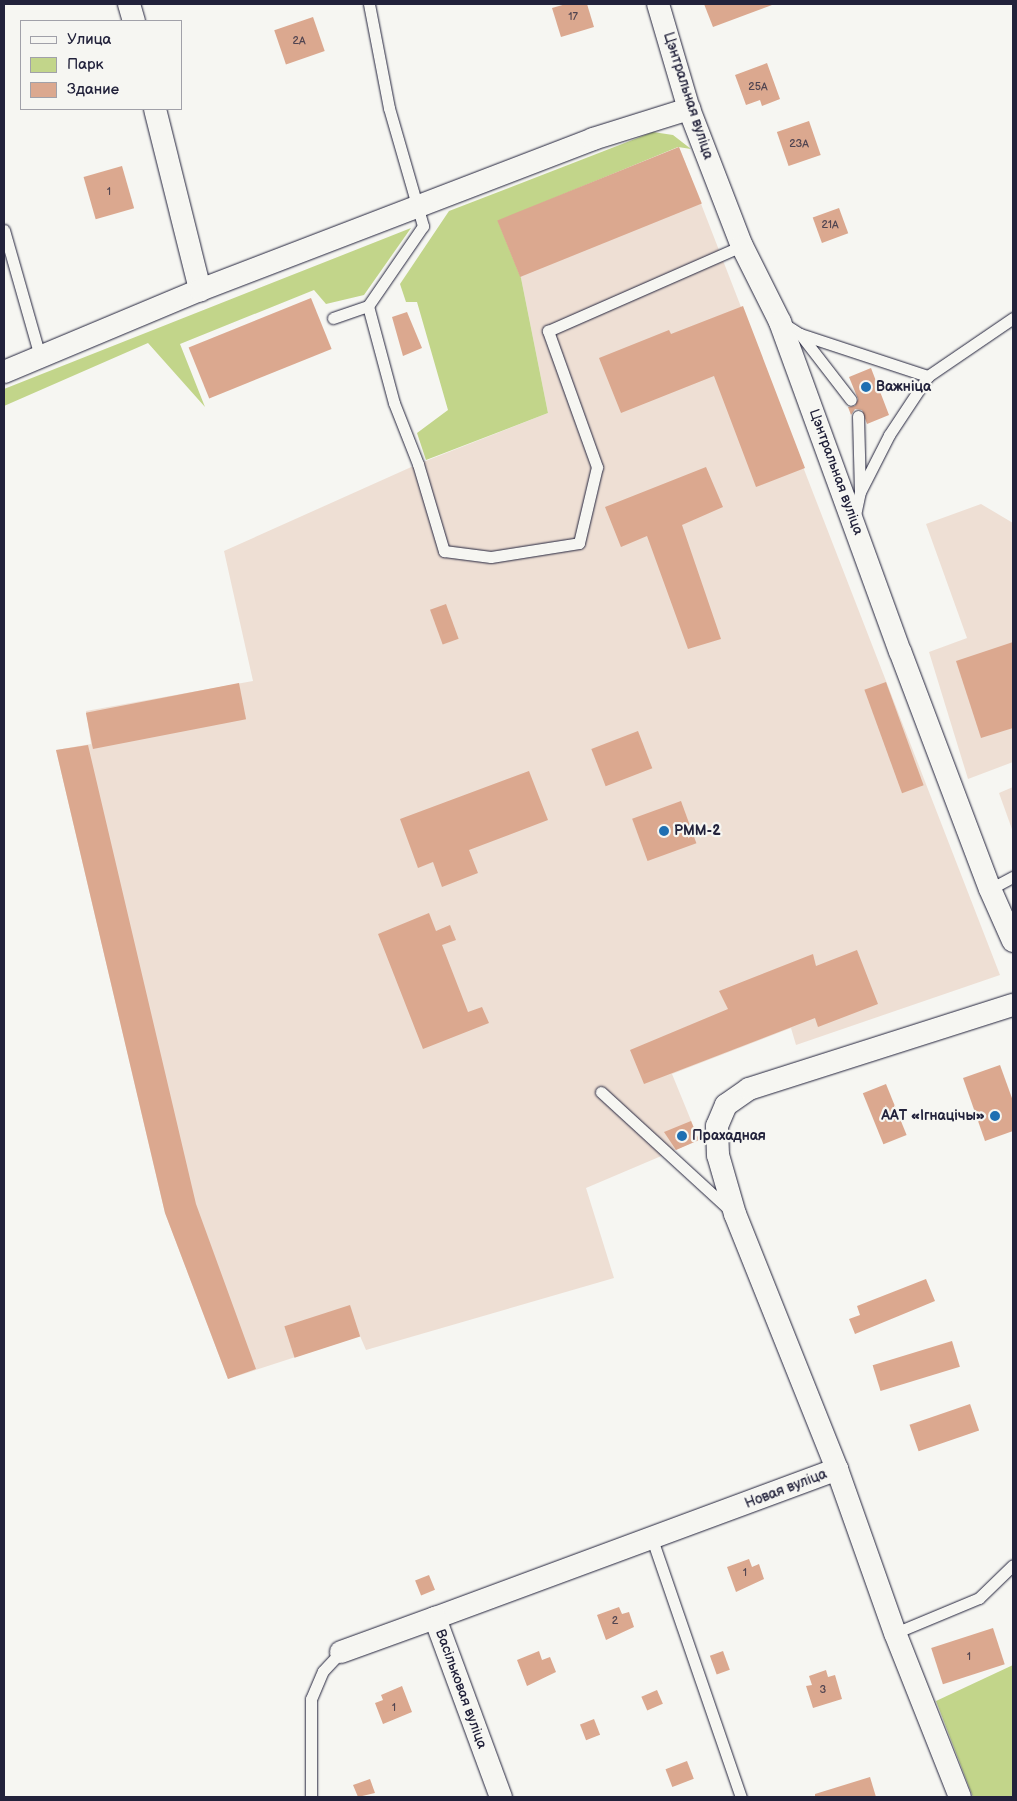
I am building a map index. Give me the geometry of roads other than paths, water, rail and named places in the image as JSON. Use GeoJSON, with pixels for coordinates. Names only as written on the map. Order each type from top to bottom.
{"type":"FeatureCollection","features":[{"type":"Feature","properties":{"kind":"street"},"geometry":{"type":"LineString","coordinates":[[129,4],[134,20]]}},
{"type":"Feature","properties":{"kind":"street","name":"Цэнтральная вуліца"},"geometry":{"type":"LineString","coordinates":[[658,4],[689,109],[742,246],[780,322],[990,889],[1013,941]]}},
{"type":"Feature","properties":{"kind":"street"},"geometry":{"type":"LineString","coordinates":[[4,372],[200,290],[419,208],[593,139],[689,109]]}},
{"type":"Feature","properties":{"kind":"street"},"geometry":{"type":"LineString","coordinates":[[155,110],[200,290]]}},
{"type":"Feature","properties":{"kind":"street"},"geometry":{"type":"LineString","coordinates":[[837,1469],[735,1214],[718,1155],[717,1126],[726,1104],[749,1089],[1013,1005]]}},
{"type":"Feature","properties":{"kind":"street","name":"Новая вуліца"},"geometry":{"type":"LineString","coordinates":[[435,1618],[837,1469],[895,1633],[960,1797]]}},
{"type":"Feature","properties":{"kind":"street","name":"Васільковая вуліца"},"geometry":{"type":"LineString","coordinates":[[341,1652],[435,1618],[501,1797]]}},
{"type":"Feature","properties":{"kind":"lane"},"geometry":{"type":"LineString","coordinates":[[333,318],[368,306],[423,226],[419,208],[402,161],[389,108],[370,4]]}},
{"type":"Feature","properties":{"kind":"lane"},"geometry":{"type":"LineString","coordinates":[[4,230],[40,356]]}},
{"type":"Feature","properties":{"kind":"lane"},"geometry":{"type":"LineString","coordinates":[[368,306],[394,404],[418,464],[444,551],[491,557],[569,545],[579,543],[597,467],[548,331],[742,246]]}},
{"type":"Feature","properties":{"kind":"lane"},"geometry":{"type":"LineString","coordinates":[[860,492],[889,435],[928,376],[1013,318]]}},
{"type":"Feature","properties":{"kind":"lane"},"geometry":{"type":"LineString","coordinates":[[780,322],[800,334],[928,376]]}},
{"type":"Feature","properties":{"kind":"lane"},"geometry":{"type":"LineString","coordinates":[[800,334],[851,400]]}},
{"type":"Feature","properties":{"kind":"lane"},"geometry":{"type":"LineString","coordinates":[[854,522],[860,492],[858,416]]}},
{"type":"Feature","properties":{"kind":"lane"},"geometry":{"type":"LineString","coordinates":[[990,889],[1013,877]]}},
{"type":"Feature","properties":{"kind":"lane"},"geometry":{"type":"LineString","coordinates":[[601,1092],[735,1214]]}},
{"type":"Feature","properties":{"kind":"lane"},"geometry":{"type":"LineString","coordinates":[[652,1539],[741,1797]]}},
{"type":"Feature","properties":{"kind":"lane"},"geometry":{"type":"LineString","coordinates":[[895,1633],[978,1598],[1013,1565]]}},
{"type":"Feature","properties":{"kind":"lane"},"geometry":{"type":"LineString","coordinates":[[311,1797],[311,1700],[323,1671],[341,1652]]}},
{"type":"Feature","properties":{"kind":"place","name":"Важніца"},"geometry":{"type":"Point","coordinates":[866,387]}},
{"type":"Feature","properties":{"kind":"place","name":"РММ-2"},"geometry":{"type":"Point","coordinates":[664,831]}},
{"type":"Feature","properties":{"kind":"place","name":"ААТ «Ігнацічы»"},"geometry":{"type":"Point","coordinates":[995,1116]}},
{"type":"Feature","properties":{"kind":"place","name":"Прахадная"},"geometry":{"type":"Point","coordinates":[682,1136]}}]}
